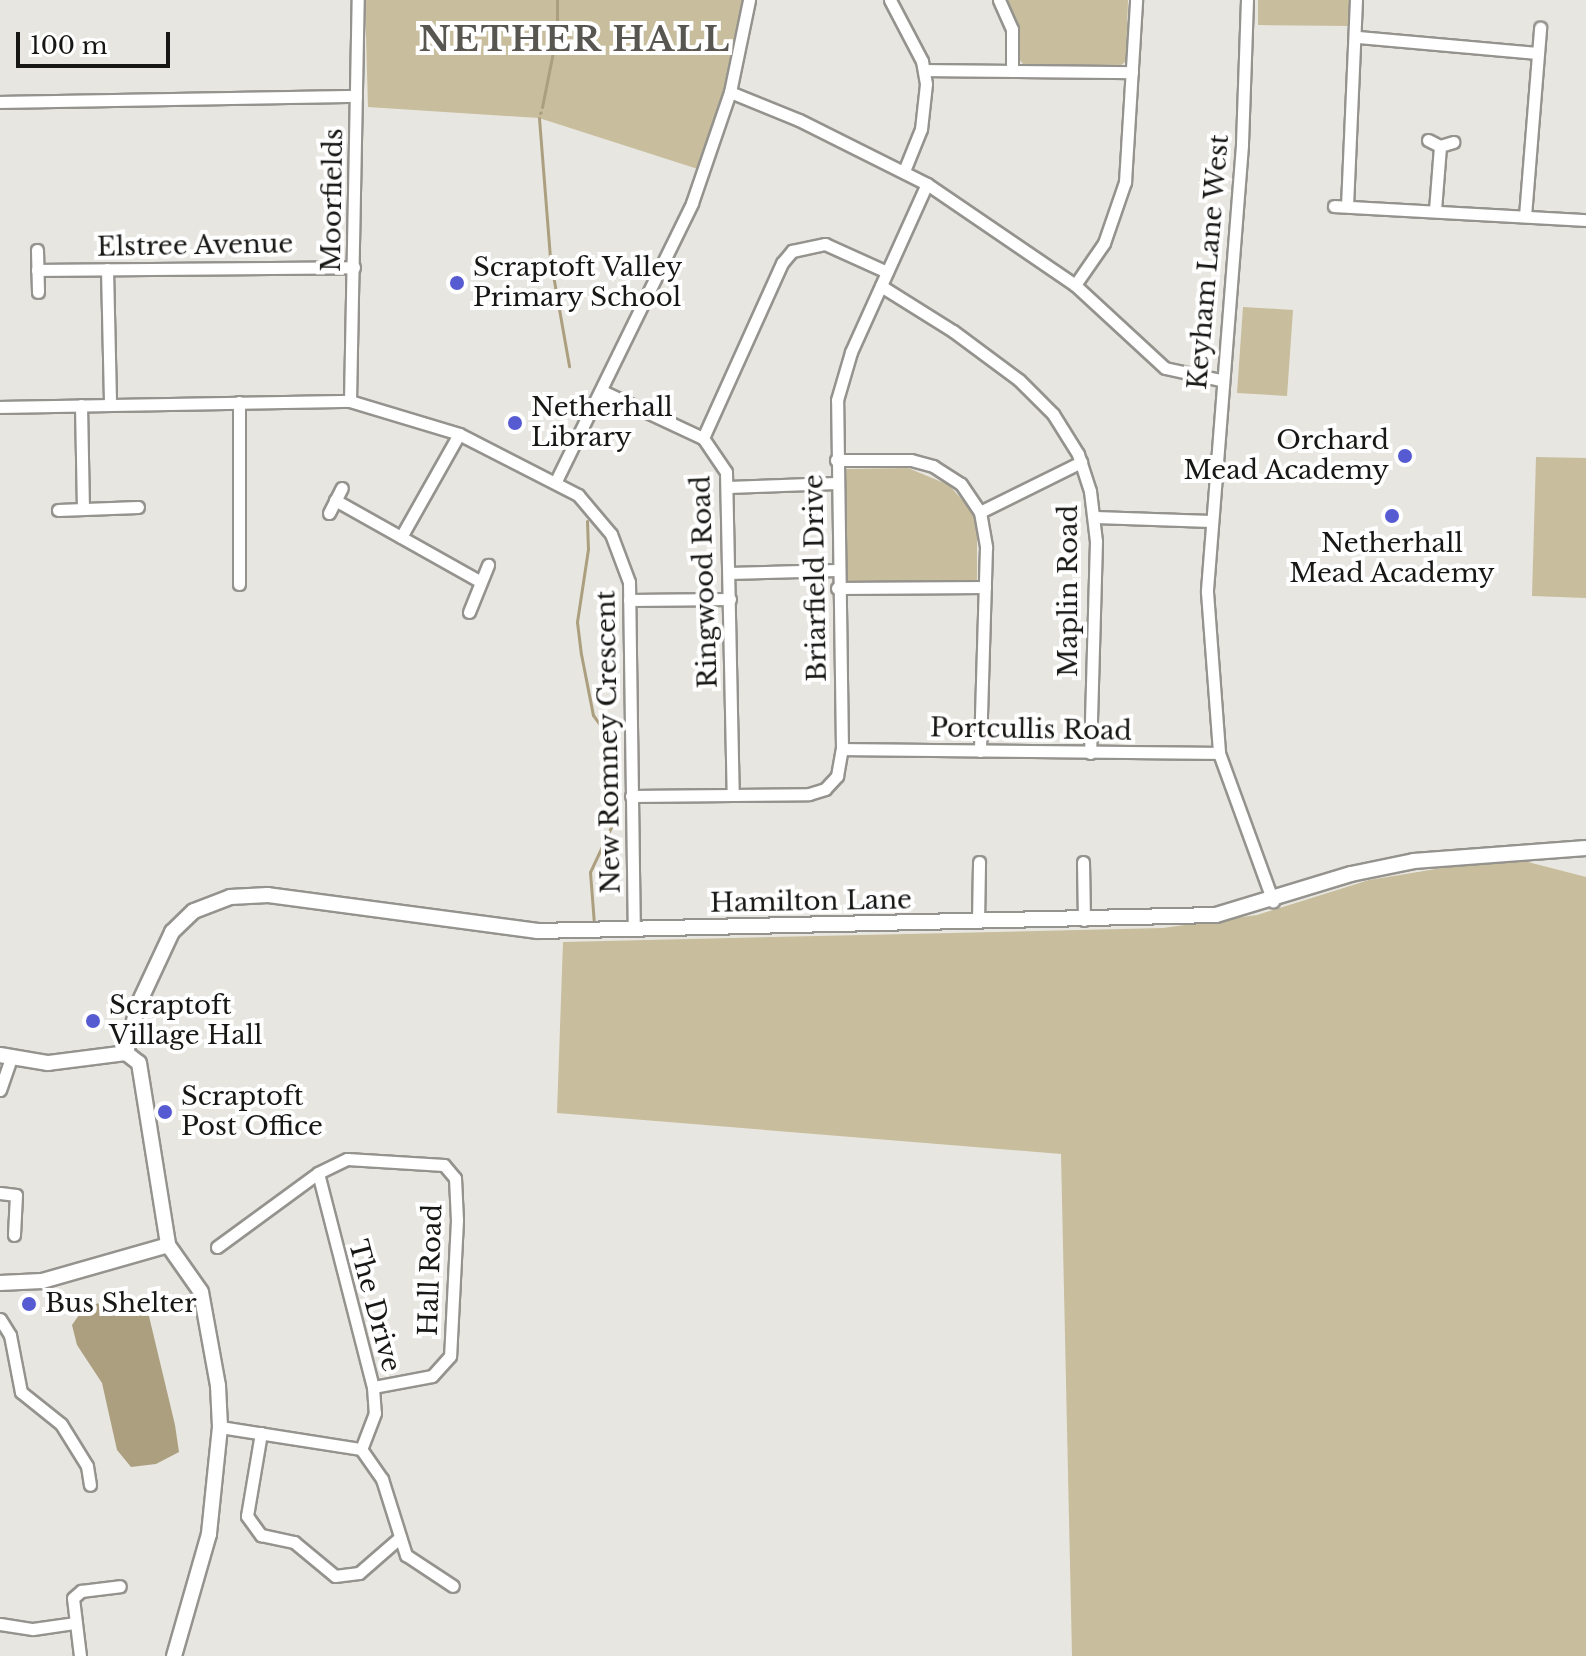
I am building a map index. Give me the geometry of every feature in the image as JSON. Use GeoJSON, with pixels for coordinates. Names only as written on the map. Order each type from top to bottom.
{"type":"FeatureCollection","features":[{"type":"Feature","properties":{"kind":"street","name":"Moorfields"},"geometry":{"type":"LineString","coordinates":[[350,401],[358,0]]}},
{"type":"Feature","properties":{"kind":"street"},"geometry":{"type":"LineString","coordinates":[[556,481],[692,203],[730,92],[749,0]]}},
{"type":"Feature","properties":{"kind":"street"},"geometry":{"type":"LineString","coordinates":[[890,0],[925,70],[921,129],[904,171]]}},
{"type":"Feature","properties":{"kind":"street"},"geometry":{"type":"LineString","coordinates":[[999,0],[1012,29],[1012,71]]}},
{"type":"Feature","properties":{"kind":"street"},"geometry":{"type":"LineString","coordinates":[[1075,285],[1104,243],[1121,198],[1136,0]]}},
{"type":"Feature","properties":{"kind":"street","name":"Keyham Lane West"},"geometry":{"type":"LineString","coordinates":[[1247,0],[1242,145],[1220,380],[1207,592],[1219,753],[1273,901]]}},
{"type":"Feature","properties":{"kind":"street"},"geometry":{"type":"LineString","coordinates":[[1347,206],[1358,37],[1356,0]]}},
{"type":"Feature","properties":{"kind":"street"},"geometry":{"type":"LineString","coordinates":[[1525,216],[1540,28]]}},
{"type":"Feature","properties":{"kind":"street"},"geometry":{"type":"LineString","coordinates":[[1358,37],[1537,53]]}},
{"type":"Feature","properties":{"kind":"street"},"geometry":{"type":"LineString","coordinates":[[925,70],[1132,72]]}},
{"type":"Feature","properties":{"kind":"street"},"geometry":{"type":"LineString","coordinates":[[730,92],[927,184],[1075,285],[1165,368],[1220,380]]}},
{"type":"Feature","properties":{"kind":"street"},"geometry":{"type":"LineString","coordinates":[[0,102],[356,96]]}},
{"type":"Feature","properties":{"kind":"street"},"geometry":{"type":"LineString","coordinates":[[1428,140],[1440,146],[1453,142]]}},
{"type":"Feature","properties":{"kind":"street"},"geometry":{"type":"LineString","coordinates":[[1435,210],[1440,146]]}},
{"type":"Feature","properties":{"kind":"street","name":"Briarfield Drive"},"geometry":{"type":"LineString","coordinates":[[631,796],[820,792],[837,776],[842,749],[836,483],[841,382],[927,184]]}},
{"type":"Feature","properties":{"kind":"street"},"geometry":{"type":"LineString","coordinates":[[1334,206],[1586,220]]}},
{"type":"Feature","properties":{"kind":"street"},"geometry":{"type":"LineString","coordinates":[[703,438],[792,251],[825,244],[887,272]]}},
{"type":"Feature","properties":{"kind":"street"},"geometry":{"type":"LineString","coordinates":[[37,250],[38,292]]}},
{"type":"Feature","properties":{"kind":"street","name":"Elstree Avenue"},"geometry":{"type":"LineString","coordinates":[[37,270],[354,267]]}},
{"type":"Feature","properties":{"kind":"street"},"geometry":{"type":"LineString","coordinates":[[107,269],[110,405]]}},
{"type":"Feature","properties":{"kind":"street","name":"Maplin Road"},"geometry":{"type":"LineString","coordinates":[[881,286],[953,331],[1032,391],[1062,427],[1081,462],[1095,517],[1090,753]]}},
{"type":"Feature","properties":{"kind":"street","name":"Ringwood Road"},"geometry":{"type":"LineString","coordinates":[[602,391],[703,438],[720,457],[728,487],[733,795]]}},
{"type":"Feature","properties":{"kind":"street","name":"New Romney Crescent"},"geometry":{"type":"LineString","coordinates":[[0,407],[350,401],[459,434],[556,481],[587,504],[611,534],[626,569],[634,930]]}},
{"type":"Feature","properties":{"kind":"street"},"geometry":{"type":"LineString","coordinates":[[239,402],[239,584]]}},
{"type":"Feature","properties":{"kind":"street"},"geometry":{"type":"LineString","coordinates":[[81,405],[83,509]]}},
{"type":"Feature","properties":{"kind":"street"},"geometry":{"type":"LineString","coordinates":[[401,537],[459,434]]}},
{"type":"Feature","properties":{"kind":"street"},"geometry":{"type":"LineString","coordinates":[[836,460],[911,460],[933,466],[961,484],[980,512],[986,537],[980,751]]}},
{"type":"Feature","properties":{"kind":"street"},"geometry":{"type":"LineString","coordinates":[[980,512],[1081,462]]}},
{"type":"Feature","properties":{"kind":"street"},"geometry":{"type":"LineString","coordinates":[[728,487],[836,483]]}},
{"type":"Feature","properties":{"kind":"street"},"geometry":{"type":"LineString","coordinates":[[329,513],[342,488]]}},
{"type":"Feature","properties":{"kind":"street"},"geometry":{"type":"LineString","coordinates":[[335,500],[481,582]]}},
{"type":"Feature","properties":{"kind":"street"},"geometry":{"type":"LineString","coordinates":[[58,510],[138,507]]}},
{"type":"Feature","properties":{"kind":"street"},"geometry":{"type":"LineString","coordinates":[[1095,517],[1211,521]]}},
{"type":"Feature","properties":{"kind":"street"},"geometry":{"type":"LineString","coordinates":[[469,612],[488,565]]}},
{"type":"Feature","properties":{"kind":"street"},"geometry":{"type":"LineString","coordinates":[[729,573],[837,570]]}},
{"type":"Feature","properties":{"kind":"street"},"geometry":{"type":"LineString","coordinates":[[837,588],[985,587]]}},
{"type":"Feature","properties":{"kind":"street"},"geometry":{"type":"LineString","coordinates":[[629,600],[730,599]]}},
{"type":"Feature","properties":{"kind":"street","name":"Portcullis Road"},"geometry":{"type":"LineString","coordinates":[[842,749],[1219,753]]}},
{"type":"Feature","properties":{"kind":"street","name":"Hamilton Lane"},"geometry":{"type":"LineString","coordinates":[[126,1053],[138,1005],[172,932],[194,911],[230,897],[268,895],[537,931],[1084,920],[1216,915],[1273,901],[1351,874],[1414,861],[1586,848]]}},
{"type":"Feature","properties":{"kind":"street"},"geometry":{"type":"LineString","coordinates":[[978,922],[979,862]]}},
{"type":"Feature","properties":{"kind":"street"},"geometry":{"type":"LineString","coordinates":[[1083,862],[1084,920]]}},
{"type":"Feature","properties":{"kind":"street"},"geometry":{"type":"LineString","coordinates":[[0,1090],[6,1057],[74,1062],[126,1053],[139,1063],[168,1245],[201,1292],[218,1386],[220,1427],[203,1566],[174,1656]]}},
{"type":"Feature","properties":{"kind":"street","name":"Hall Road"},"geometry":{"type":"LineString","coordinates":[[217,1247],[318,1173],[347,1159],[398,1159],[444,1165],[455,1178],[456,1287],[450,1356],[432,1376],[373,1387]]}},
{"type":"Feature","properties":{"kind":"street","name":"The Drive"},"geometry":{"type":"LineString","coordinates":[[318,1173],[373,1387],[375,1413],[361,1449]]}},
{"type":"Feature","properties":{"kind":"street"},"geometry":{"type":"LineString","coordinates":[[0,1193],[16,1195],[14,1235]]}},
{"type":"Feature","properties":{"kind":"street"},"geometry":{"type":"LineString","coordinates":[[0,1283],[42,1281],[168,1245]]}},
{"type":"Feature","properties":{"kind":"street"},"geometry":{"type":"LineString","coordinates":[[0,1319],[10,1335],[21,1392],[61,1424],[87,1466],[90,1485]]}},
{"type":"Feature","properties":{"kind":"street"},"geometry":{"type":"LineString","coordinates":[[220,1427],[361,1449],[382,1479],[398,1539],[406,1555],[453,1586]]}},
{"type":"Feature","properties":{"kind":"street"},"geometry":{"type":"LineString","coordinates":[[261,1433],[247,1516],[261,1535],[294,1542],[335,1576],[359,1573],[398,1539]]}},
{"type":"Feature","properties":{"kind":"street"},"geometry":{"type":"LineString","coordinates":[[80,1656],[73,1598],[81,1591],[120,1586]]}},
{"type":"Feature","properties":{"kind":"street"},"geometry":{"type":"LineString","coordinates":[[0,1624],[33,1629],[74,1623]]}},
{"type":"Feature","properties":{"kind":"shaded area"},"geometry":{"type":"Polygon","coordinates":[[[365,0],[743,0],[727,84],[701,170],[539,118],[368,107],[365,0]]]}},
{"type":"Feature","properties":{"kind":"shaded area"},"geometry":{"type":"Polygon","coordinates":[[[1005,0],[1128,0],[1126,61],[1118,68],[1023,64],[1017,57],[1016,25],[1005,0]]]}},
{"type":"Feature","properties":{"kind":"shaded area"},"geometry":{"type":"Polygon","coordinates":[[[1258,0],[1351,0],[1352,26],[1258,25],[1258,0]]]}},
{"type":"Feature","properties":{"kind":"shaded area"},"geometry":{"type":"Polygon","coordinates":[[[1243,307],[1293,310],[1287,396],[1237,393],[1243,307]]]}},
{"type":"Feature","properties":{"kind":"shaded area"},"geometry":{"type":"Polygon","coordinates":[[[1536,457],[1586,458],[1586,598],[1532,596],[1536,457]]]}},
{"type":"Feature","properties":{"kind":"shaded area"},"geometry":{"type":"Polygon","coordinates":[[[908,468],[949,485],[972,511],[977,521],[977,581],[845,582],[843,469],[908,468]]]}},
{"type":"Feature","properties":{"kind":"shaded area"},"geometry":{"type":"Polygon","coordinates":[[[1509,857],[1586,877],[1586,1656],[1072,1656],[1061,1154],[557,1113],[563,942],[1163,928],[1257,915],[1369,880],[1509,857]]]}},
{"type":"Feature","properties":{"kind":"shaded area"},"geometry":{"type":"Polygon","coordinates":[[[123,1295],[139,1298],[148,1312],[175,1425],[179,1452],[156,1464],[131,1467],[117,1450],[102,1383],[77,1345],[72,1325],[84,1308],[123,1295]]]}},
{"type":"Feature","properties":{"kind":"waterway"},"geometry":{"type":"LineString","coordinates":[[542,107],[557,32],[557,0]]}},
{"type":"Feature","properties":{"kind":"waterway"},"geometry":{"type":"LineString","coordinates":[[539,118],[550,258],[569,366]]}},
{"type":"Feature","properties":{"kind":"waterway"},"geometry":{"type":"LineString","coordinates":[[587,521],[588,549],[577,622],[593,715],[606,733],[609,764],[618,779],[612,825],[590,872],[594,924]]}},
{"type":"Feature","properties":{"kind":"place","name":"Scraptoft Valley Primary School"},"geometry":{"type":"Point","coordinates":[457,283]}},
{"type":"Feature","properties":{"kind":"place","name":"Netherhall Library"},"geometry":{"type":"Point","coordinates":[515,423]}},
{"type":"Feature","properties":{"kind":"place","name":"Orchard Mead Academy"},"geometry":{"type":"Point","coordinates":[1405,456]}},
{"type":"Feature","properties":{"kind":"place","name":"Netherhall Mead Academy"},"geometry":{"type":"Point","coordinates":[1392,516]}},
{"type":"Feature","properties":{"kind":"place","name":"Scraptoft Village Hall"},"geometry":{"type":"Point","coordinates":[93,1021]}},
{"type":"Feature","properties":{"kind":"place","name":"Scraptoft Post Office"},"geometry":{"type":"Point","coordinates":[165,1112]}},
{"type":"Feature","properties":{"kind":"place","name":"Bus Shelter"},"geometry":{"type":"Point","coordinates":[29,1304]}},
{"type":"Feature","properties":{"kind":"district","name":"NETHER HALL"},"geometry":{"type":"Point","coordinates":[575,40]}}]}
